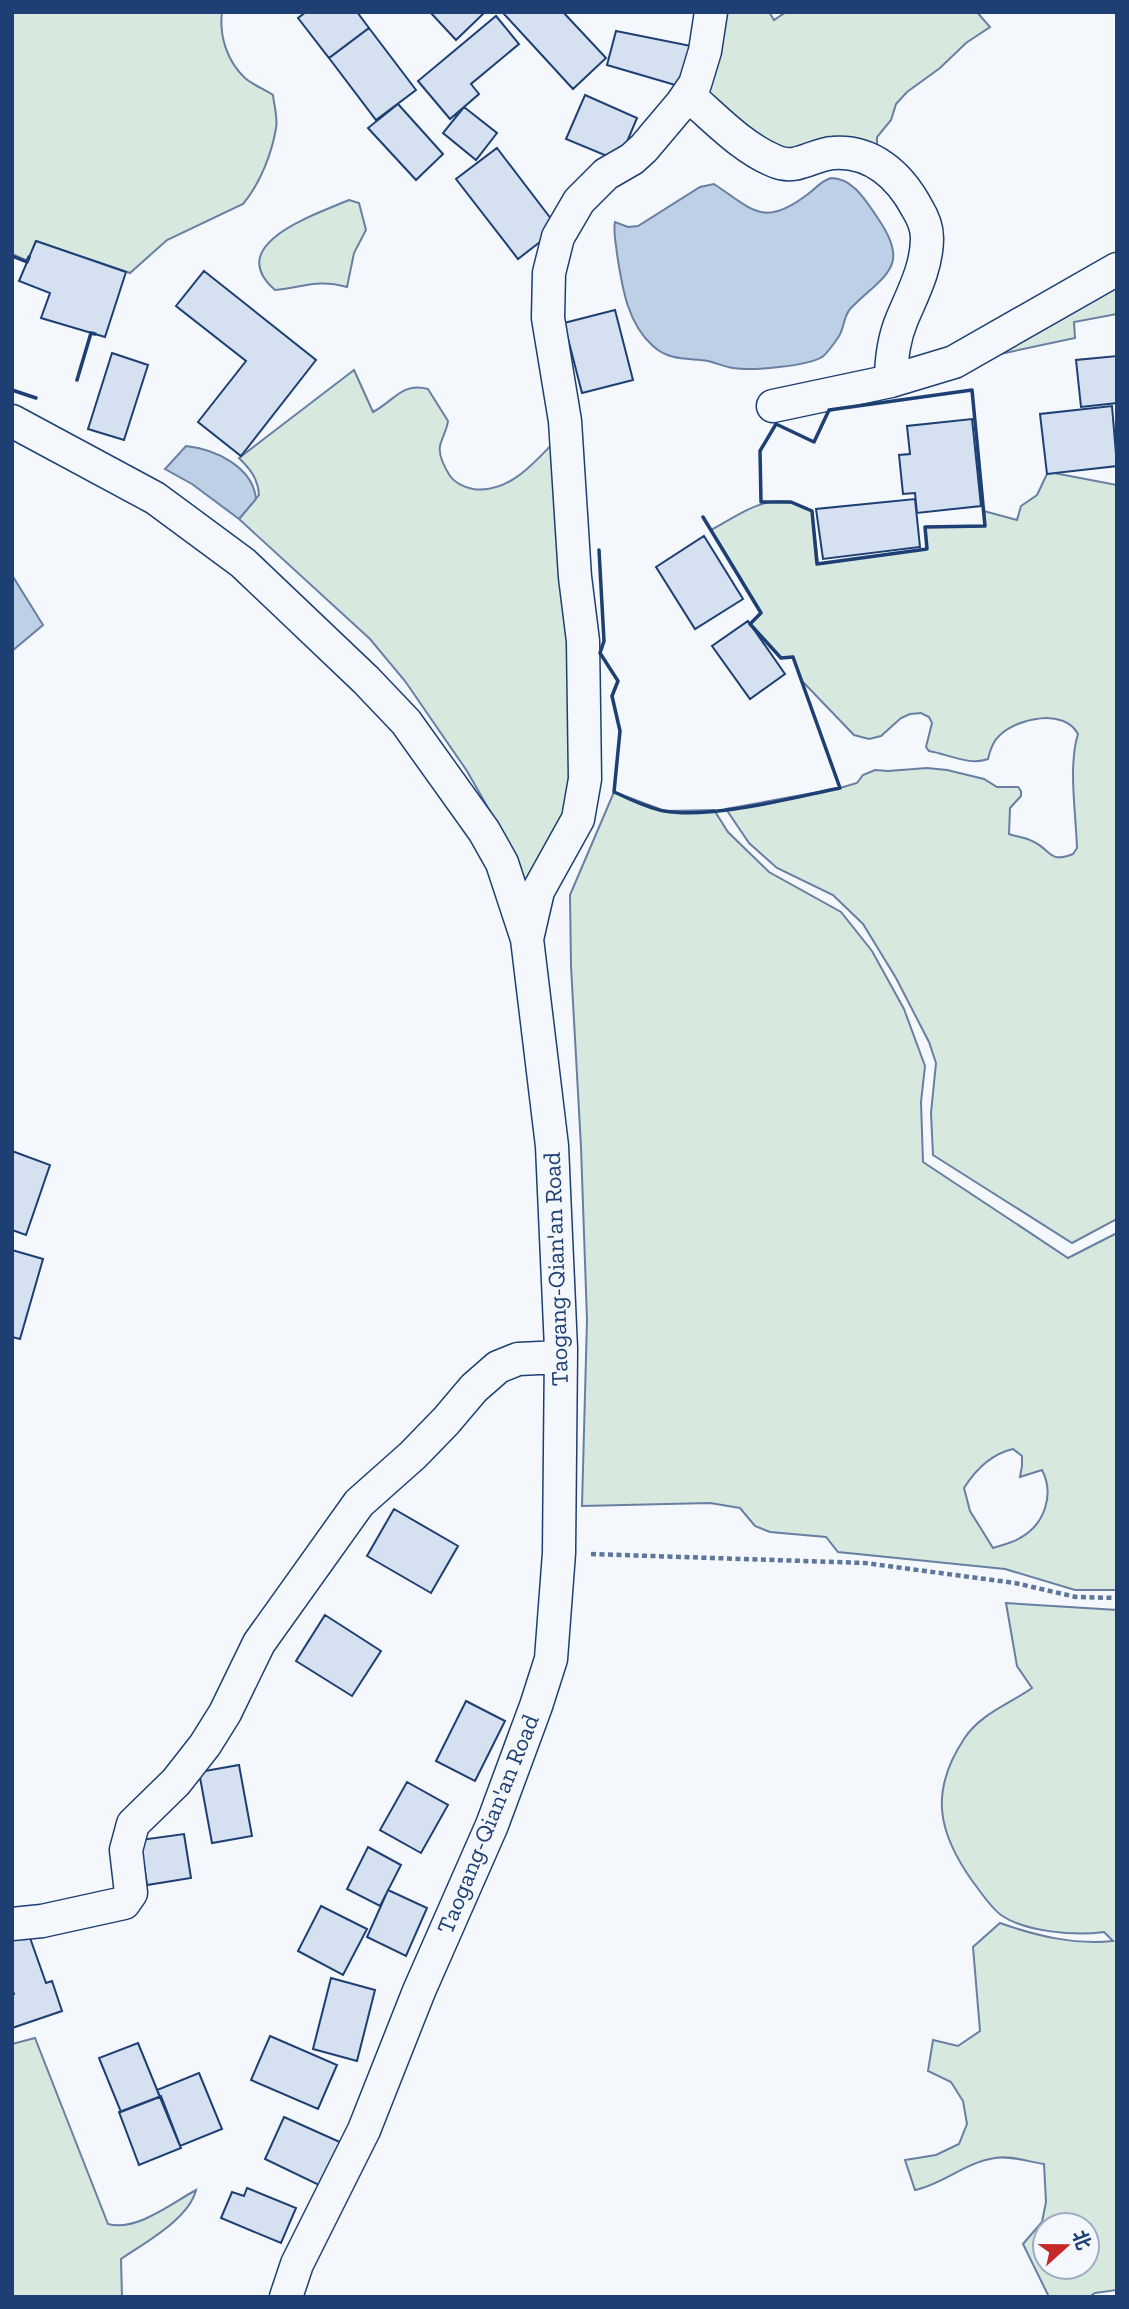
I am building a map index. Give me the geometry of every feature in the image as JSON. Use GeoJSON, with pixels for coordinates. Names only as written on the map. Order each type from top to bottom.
{"type":"FeatureCollection","features":[{"type":"Feature","properties":{"kind":"street"},"geometry":{"type":"LineString","coordinates":[[527,939],[538,891],[578,819],[585,779],[583,641],[575,577],[565,421],[548,318],[549,273],[558,237],[579,201],[606,174],[632,159],[644,148],[695,84],[705,51],[711,12]]}},
{"type":"Feature","properties":{"kind":"street"},"geometry":{"type":"LineString","coordinates":[[688,94],[754,150],[779,163],[801,163],[833,153],[863,156],[880,164],[895,176],[911,196],[922,216],[927,237],[920,278],[901,321],[895,343],[891,381]]}},
{"type":"Feature","properties":{"kind":"street"},"geometry":{"type":"LineString","coordinates":[[773,406],[891,381],[954,362],[1117,269]]}},
{"type":"Feature","properties":{"kind":"street","name":"Taogang-Qian'an Road"},"geometry":{"type":"LineString","coordinates":[[12,421],[155,498],[243,563],[366,680],[406,722],[484,831],[502,863],[527,939],[552,1146],[561,1357],[559,1553],[551,1659],[492,1825],[419,1990],[364,2130],[298,2264],[286,2297]]}},
{"type":"Feature","properties":{"kind":"street"},"geometry":{"type":"LineString","coordinates":[[12,1924],[42,1921],[124,1903],[131,1893],[126,1850],[134,1824],[176,1782],[205,1745],[225,1713],[258,1643],[359,1503],[413,1455],[446,1422],[474,1388],[498,1367],[518,1359],[561,1357]]}},
{"type":"Feature","properties":{"kind":"path"},"geometry":{"type":"LineString","coordinates":[[559,1553],[865,1563],[1015,1583],[1076,1597],[1117,1598]]}},
{"type":"Feature","properties":{"kind":"shaded area"},"geometry":{"type":"Polygon","coordinates":[[[12,12],[222,12],[223,39],[233,64],[251,83],[273,95],[276,116],[272,148],[260,178],[243,204],[167,240],[130,273],[36,241],[28,261],[12,254],[12,12]]]}},
{"type":"Feature","properties":{"kind":"shaded area"},"geometry":{"type":"Polygon","coordinates":[[[719,12],[769,12],[774,20],[786,12],[977,12],[990,27],[966,43],[896,104],[891,120],[877,137],[877,155],[786,155],[699,93],[719,12]]]}},
{"type":"Feature","properties":{"kind":"shaded area"},"geometry":{"type":"Polygon","coordinates":[[[349,200],[359,203],[366,230],[354,253],[347,287],[319,284],[275,290],[262,274],[260,258],[267,245],[298,222],[349,200]]]}},
{"type":"Feature","properties":{"kind":"shaded area"},"geometry":{"type":"Polygon","coordinates":[[[1117,277],[1117,314],[1074,322],[1075,338],[986,357],[1117,277]]]}},
{"type":"Feature","properties":{"kind":"shaded area"},"geometry":{"type":"Polygon","coordinates":[[[354,370],[373,412],[405,390],[428,389],[448,421],[440,446],[442,462],[452,479],[466,487],[486,489],[510,481],[530,466],[557,439],[576,677],[572,799],[523,888],[507,841],[467,771],[405,681],[370,639],[239,519],[259,495],[253,474],[239,458],[354,370]]]}},
{"type":"Feature","properties":{"kind":"shaded area"},"geometry":{"type":"Polygon","coordinates":[[[1047,474],[1117,485],[1117,1219],[1072,1243],[933,1155],[931,1113],[936,1063],[929,1042],[896,978],[863,924],[833,895],[777,868],[749,843],[726,809],[840,788],[857,783],[863,775],[875,770],[947,770],[984,779],[997,787],[1018,787],[1021,796],[1010,808],[1009,834],[1032,841],[1054,856],[1065,857],[1073,854],[1077,848],[1073,761],[1078,734],[1071,726],[1052,718],[1029,720],[1000,735],[992,746],[988,759],[981,761],[958,759],[929,751],[926,747],[932,723],[929,717],[921,713],[901,718],[881,736],[869,739],[854,735],[802,681],[793,658],[781,658],[750,624],[761,612],[711,530],[760,505],[784,502],[798,504],[812,511],[818,564],[927,549],[925,527],[985,526],[984,511],[1017,520],[1021,506],[1037,495],[1047,474]]]}},
{"type":"Feature","properties":{"kind":"shaded area"},"geometry":{"type":"Polygon","coordinates":[[[614,792],[665,811],[714,810],[728,832],[769,872],[841,912],[872,951],[904,1009],[925,1066],[921,1102],[923,1162],[1068,1258],[1117,1233],[1117,1590],[1075,1590],[1005,1569],[838,1552],[826,1537],[770,1532],[755,1526],[740,1508],[710,1503],[582,1506],[587,1320],[570,895],[614,792]],[[1013,1449],[998,1455],[979,1469],[964,1488],[970,1511],[993,1548],[1014,1541],[1028,1532],[1045,1508],[1047,1489],[1042,1470],[1020,1477],[1022,1456],[1013,1449]]]}},
{"type":"Feature","properties":{"kind":"shaded area"},"geometry":{"type":"Polygon","coordinates":[[[1006,1603],[1117,1610],[1117,2290],[1095,2293],[1089,2297],[1049,2297],[1041,2281],[1101,2281],[1101,2211],[1044,2211],[1044,2164],[1001,2157],[984,2160],[915,2190],[905,2160],[936,2155],[959,2144],[967,2124],[963,2101],[951,2082],[928,2071],[933,2040],[958,2046],[980,2031],[973,1947],[1000,1923],[1056,1938],[1084,1942],[1113,1941],[1104,1932],[1079,1933],[1036,1929],[1001,1915],[961,1864],[946,1829],[942,1795],[953,1758],[964,1739],[986,1716],[1032,1688],[1017,1666],[1006,1603]]]}},
{"type":"Feature","properties":{"kind":"shaded area"},"geometry":{"type":"Polygon","coordinates":[[[35,2038],[108,2224],[130,2224],[142,2220],[196,2190],[185,2211],[153,2238],[121,2259],[122,2297],[12,2297],[12,2044],[35,2038]]]}},
{"type":"Feature","properties":{"kind":"shaded area"},"geometry":{"type":"Polygon","coordinates":[[[1031,2235],[1031,2260],[1023,2244],[1031,2235]]]}},
{"type":"Feature","properties":{"kind":"water"},"geometry":{"type":"Polygon","coordinates":[[[831,178],[846,182],[863,198],[887,234],[893,259],[883,277],[849,311],[840,334],[824,356],[779,367],[733,368],[666,354],[644,337],[627,303],[619,266],[615,222],[628,227],[638,226],[700,187],[714,184],[749,208],[769,213],[793,204],[831,178]]]}},
{"type":"Feature","properties":{"kind":"water"},"geometry":{"type":"Polygon","coordinates":[[[186,446],[220,456],[240,469],[248,478],[256,499],[239,519],[192,484],[165,469],[186,446]]]}},
{"type":"Feature","properties":{"kind":"water"},"geometry":{"type":"Polygon","coordinates":[[[12,575],[43,625],[12,651],[12,575]]]}},
{"type":"Feature","properties":{"kind":"building"},"geometry":{"type":"Polygon","coordinates":[[[306,12],[357,12],[369,28],[329,58],[298,18],[306,12]]]}},
{"type":"Feature","properties":{"kind":"building"},"geometry":{"type":"Polygon","coordinates":[[[430,12],[485,12],[456,40],[430,12]]]}},
{"type":"Feature","properties":{"kind":"building"},"geometry":{"type":"Polygon","coordinates":[[[563,12],[606,58],[573,89],[504,14],[563,12]]]}},
{"type":"Feature","properties":{"kind":"building"},"geometry":{"type":"Polygon","coordinates":[[[496,16],[519,44],[471,84],[479,94],[450,119],[418,81],[496,16]]]}},
{"type":"Feature","properties":{"kind":"building"},"geometry":{"type":"Polygon","coordinates":[[[369,28],[416,90],[376,120],[329,58],[369,28]]]}},
{"type":"Feature","properties":{"kind":"building"},"geometry":{"type":"Polygon","coordinates":[[[616,31],[691,46],[682,87],[607,65],[616,31]]]}},
{"type":"Feature","properties":{"kind":"building"},"geometry":{"type":"Polygon","coordinates":[[[585,95],[637,118],[619,161],[566,139],[585,95]]]}},
{"type":"Feature","properties":{"kind":"building"},"geometry":{"type":"Polygon","coordinates":[[[398,104],[443,154],[416,180],[368,128],[398,104]]]}},
{"type":"Feature","properties":{"kind":"building"},"geometry":{"type":"Polygon","coordinates":[[[464,107],[497,133],[476,160],[443,133],[464,107]]]}},
{"type":"Feature","properties":{"kind":"building"},"geometry":{"type":"Polygon","coordinates":[[[497,148],[558,228],[518,259],[456,179],[497,148]]]}},
{"type":"Feature","properties":{"kind":"building"},"geometry":{"type":"Polygon","coordinates":[[[36,241],[126,272],[105,337],[41,318],[50,293],[19,281],[36,241]]]}},
{"type":"Feature","properties":{"kind":"building"},"geometry":{"type":"Polygon","coordinates":[[[204,271],[316,360],[241,456],[198,422],[246,361],[176,306],[204,271]]]}},
{"type":"Feature","properties":{"kind":"building"},"geometry":{"type":"Polygon","coordinates":[[[615,310],[633,380],[582,393],[564,323],[615,310]]]}},
{"type":"Feature","properties":{"kind":"building"},"geometry":{"type":"Polygon","coordinates":[[[112,353],[148,365],[124,440],[88,429],[112,353]]]}},
{"type":"Feature","properties":{"kind":"building"},"geometry":{"type":"Polygon","coordinates":[[[1117,356],[1117,403],[1081,407],[1076,360],[1117,356]]]}},
{"type":"Feature","properties":{"kind":"building"},"geometry":{"type":"Polygon","coordinates":[[[1112,406],[1117,466],[1047,474],[1040,414],[1112,406]]]}},
{"type":"Feature","properties":{"kind":"building"},"geometry":{"type":"Polygon","coordinates":[[[972,419],[981,506],[917,513],[915,493],[903,494],[899,455],[910,454],[907,426],[972,419]]]}},
{"type":"Feature","properties":{"kind":"building"},"geometry":{"type":"Polygon","coordinates":[[[915,499],[920,547],[823,559],[816,509],[915,499]]]}},
{"type":"Feature","properties":{"kind":"building"},"geometry":{"type":"Polygon","coordinates":[[[704,536],[743,599],[695,629],[656,567],[704,536]]]}},
{"type":"Feature","properties":{"kind":"building"},"geometry":{"type":"Polygon","coordinates":[[[748,621],[785,674],[750,699],[712,646],[748,621]]]}},
{"type":"Feature","properties":{"kind":"building"},"geometry":{"type":"Polygon","coordinates":[[[12,1151],[50,1165],[26,1235],[12,1230],[12,1151]]]}},
{"type":"Feature","properties":{"kind":"building"},"geometry":{"type":"Polygon","coordinates":[[[12,1250],[43,1259],[20,1339],[12,1337],[12,1250]]]}},
{"type":"Feature","properties":{"kind":"building"},"geometry":{"type":"Polygon","coordinates":[[[394,1509],[458,1546],[431,1593],[367,1556],[394,1509]]]}},
{"type":"Feature","properties":{"kind":"building"},"geometry":{"type":"Polygon","coordinates":[[[325,1615],[381,1651],[352,1696],[296,1661],[325,1615]]]}},
{"type":"Feature","properties":{"kind":"building"},"geometry":{"type":"Polygon","coordinates":[[[466,1701],[505,1721],[475,1781],[436,1761],[466,1701]]]}},
{"type":"Feature","properties":{"kind":"building"},"geometry":{"type":"Polygon","coordinates":[[[239,1765],[252,1836],[212,1843],[199,1772],[239,1765]]]}},
{"type":"Feature","properties":{"kind":"building"},"geometry":{"type":"Polygon","coordinates":[[[407,1782],[448,1805],[421,1853],[380,1830],[407,1782]]]}},
{"type":"Feature","properties":{"kind":"building"},"geometry":{"type":"Polygon","coordinates":[[[184,1834],[191,1878],[147,1885],[140,1840],[184,1834]]]}},
{"type":"Feature","properties":{"kind":"building"},"geometry":{"type":"Polygon","coordinates":[[[368,1847],[401,1865],[380,1906],[347,1889],[368,1847]]]}},
{"type":"Feature","properties":{"kind":"building"},"geometry":{"type":"Polygon","coordinates":[[[388,1890],[427,1908],[406,1956],[367,1937],[388,1890]]]}},
{"type":"Feature","properties":{"kind":"building"},"geometry":{"type":"Polygon","coordinates":[[[321,1906],[367,1929],[343,1975],[298,1951],[321,1906]]]}},
{"type":"Feature","properties":{"kind":"building"},"geometry":{"type":"Polygon","coordinates":[[[29,1935],[46,1983],[52,1981],[62,2011],[12,2028],[12,1940],[29,1935]]]}},
{"type":"Feature","properties":{"kind":"building"},"geometry":{"type":"Polygon","coordinates":[[[331,1978],[375,1990],[357,2061],[313,2049],[331,1978]]]}},
{"type":"Feature","properties":{"kind":"building"},"geometry":{"type":"Polygon","coordinates":[[[270,2036],[337,2065],[318,2109],[251,2080],[270,2036]]]}},
{"type":"Feature","properties":{"kind":"building"},"geometry":{"type":"Polygon","coordinates":[[[138,2043],[160,2097],[121,2112],[99,2058],[138,2043]]]}},
{"type":"Feature","properties":{"kind":"building"},"geometry":{"type":"Polygon","coordinates":[[[199,2073],[222,2129],[180,2146],[157,2090],[199,2073]]]}},
{"type":"Feature","properties":{"kind":"building"},"geometry":{"type":"Polygon","coordinates":[[[161,2096],[181,2148],[139,2165],[119,2112],[161,2096]]]}},
{"type":"Feature","properties":{"kind":"building"},"geometry":{"type":"Polygon","coordinates":[[[284,2117],[342,2143],[321,2186],[265,2159],[284,2117]]]}},
{"type":"Feature","properties":{"kind":"building"},"geometry":{"type":"Polygon","coordinates":[[[247,2188],[296,2208],[281,2243],[221,2218],[232,2192],[244,2196],[247,2188]]]}},
{"type":"Feature","properties":{"kind":"wall"},"geometry":{"type":"LineString","coordinates":[[12,256],[27,262],[29,257]]}},
{"type":"Feature","properties":{"kind":"wall"},"geometry":{"type":"LineString","coordinates":[[77,380],[91,333],[95,334]]}},
{"type":"Feature","properties":{"kind":"wall"},"geometry":{"type":"LineString","coordinates":[[12,390],[36,398]]}},
{"type":"Feature","properties":{"kind":"wall"},"geometry":{"type":"LineString","coordinates":[[972,390],[985,526],[925,527],[927,549],[817,564],[812,511],[791,502],[761,502],[760,451],[776,424],[814,442],[829,410],[972,390]]}},
{"type":"Feature","properties":{"kind":"wall"},"geometry":{"type":"LineString","coordinates":[[599,550],[604,641],[600,653],[618,681],[612,696],[620,731],[614,792],[651,808],[684,813],[728,810],[840,788],[793,657],[781,658],[750,624],[761,613],[703,517]]}}]}
